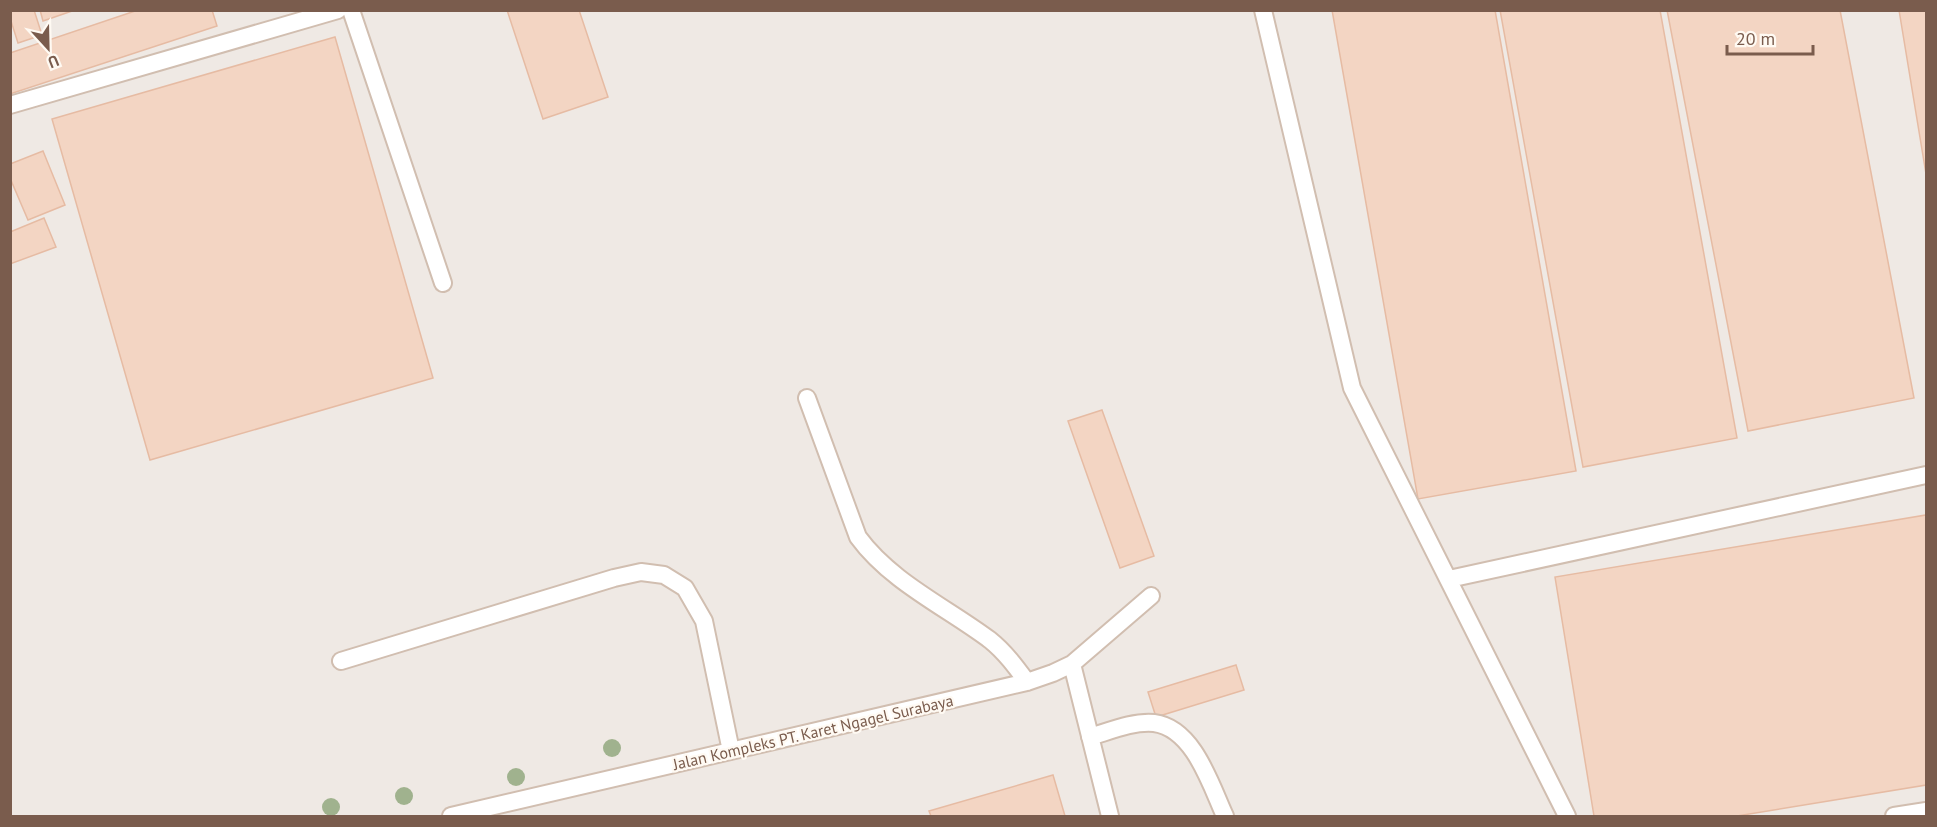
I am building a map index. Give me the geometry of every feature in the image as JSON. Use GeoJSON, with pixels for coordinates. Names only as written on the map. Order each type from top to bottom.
{"type":"FeatureCollection","features":[{"type":"Feature","properties":{"kind":"lane"},"geometry":{"type":"LineString","coordinates":[[10,105],[338,10]]}},
{"type":"Feature","properties":{"kind":"lane"},"geometry":{"type":"LineString","coordinates":[[351,10],[443,283]]}},
{"type":"Feature","properties":{"kind":"lane"},"geometry":{"type":"LineString","coordinates":[[1263,10],[1352,388],[1567,816]]}},
{"type":"Feature","properties":{"kind":"lane"},"geometry":{"type":"LineString","coordinates":[[807,398],[858,537],[869,552],[907,584],[991,641],[1010,658],[1027,682]]}},
{"type":"Feature","properties":{"kind":"lane"},"geometry":{"type":"LineString","coordinates":[[1449,579],[1926,475]]}},
{"type":"Feature","properties":{"kind":"lane"},"geometry":{"type":"LineString","coordinates":[[341,661],[614,578],[641,572],[664,575],[685,588],[704,621],[731,751]]}},
{"type":"Feature","properties":{"kind":"lane","name":"Jalan Kompleks PT. Karet Ngagel Surabaya"},"geometry":{"type":"LineString","coordinates":[[452,816],[1027,682],[1072,664],[1151,596]]}},
{"type":"Feature","properties":{"kind":"lane"},"geometry":{"type":"LineString","coordinates":[[1072,664],[1110,816]]}},
{"type":"Feature","properties":{"kind":"lane"},"geometry":{"type":"LineString","coordinates":[[1090,737],[1136,724],[1155,723],[1175,730],[1192,748],[1225,816]]}},
{"type":"Feature","properties":{"kind":"lane"},"geometry":{"type":"LineString","coordinates":[[1894,816],[1926,811]]}},
{"type":"Feature","properties":{"kind":"shaded area"},"geometry":{"type":"Polygon","coordinates":[[[11,11],[1926,11],[1926,816],[11,816],[11,11]]]}},
{"type":"Feature","properties":{"kind":"building"},"geometry":{"type":"Polygon","coordinates":[[[10,10],[34,10],[42,35],[18,43],[10,18],[10,10]]]}},
{"type":"Feature","properties":{"kind":"building"},"geometry":{"type":"Polygon","coordinates":[[[40,10],[75,10],[43,21],[40,10]]]}},
{"type":"Feature","properties":{"kind":"building"},"geometry":{"type":"Polygon","coordinates":[[[138,10],[212,10],[217,26],[10,94],[10,53],[138,10]]]}},
{"type":"Feature","properties":{"kind":"building"},"geometry":{"type":"Polygon","coordinates":[[[507,10],[579,10],[608,97],[543,119],[507,10]]]}},
{"type":"Feature","properties":{"kind":"building"},"geometry":{"type":"Polygon","coordinates":[[[1332,10],[1495,10],[1576,471],[1418,499],[1332,10]]]}},
{"type":"Feature","properties":{"kind":"building"},"geometry":{"type":"Polygon","coordinates":[[[1500,10],[1660,10],[1737,438],[1583,467],[1500,10]]]}},
{"type":"Feature","properties":{"kind":"building"},"geometry":{"type":"Polygon","coordinates":[[[1667,10],[1840,10],[1914,398],[1748,431],[1667,10]]]}},
{"type":"Feature","properties":{"kind":"building"},"geometry":{"type":"Polygon","coordinates":[[[1899,10],[1926,10],[1926,174],[1899,10]]]}},
{"type":"Feature","properties":{"kind":"building"},"geometry":{"type":"Polygon","coordinates":[[[335,37],[433,378],[150,460],[52,119],[335,37]]]}},
{"type":"Feature","properties":{"kind":"building"},"geometry":{"type":"Polygon","coordinates":[[[43,151],[65,205],[28,220],[10,178],[10,164],[43,151]]]}},
{"type":"Feature","properties":{"kind":"building"},"geometry":{"type":"Polygon","coordinates":[[[44,218],[56,247],[10,264],[10,232],[44,218]]]}},
{"type":"Feature","properties":{"kind":"building"},"geometry":{"type":"Polygon","coordinates":[[[1102,410],[1154,556],[1120,568],[1068,421],[1102,410]]]}},
{"type":"Feature","properties":{"kind":"building"},"geometry":{"type":"Polygon","coordinates":[[[1926,515],[1926,785],[1737,816],[1594,816],[1555,577],[1926,515]]]}},
{"type":"Feature","properties":{"kind":"building"},"geometry":{"type":"Polygon","coordinates":[[[1236,665],[1244,690],[1156,717],[1148,692],[1236,665]]]}},
{"type":"Feature","properties":{"kind":"building"},"geometry":{"type":"Polygon","coordinates":[[[1053,775],[1065,816],[931,816],[929,811],[1053,775]]]}}]}
